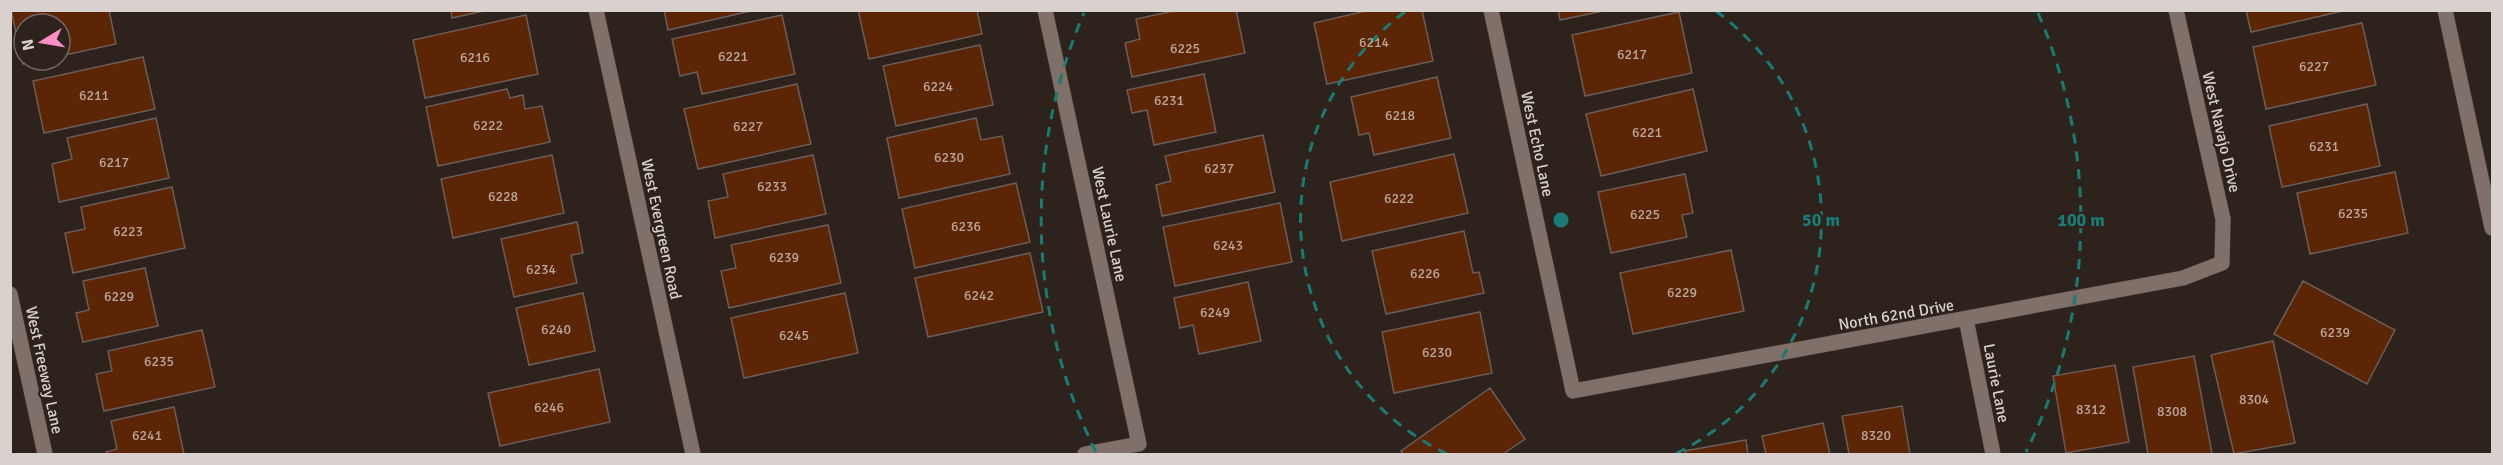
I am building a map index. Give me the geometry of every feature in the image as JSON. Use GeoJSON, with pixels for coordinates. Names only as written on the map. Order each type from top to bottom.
{"type":"FeatureCollection","features":[{"type":"Feature","properties":{"kind":"street","name":"West Evergreen Road"},"geometry":{"type":"LineString","coordinates":[[596,10],[693,454]]}},
{"type":"Feature","properties":{"kind":"street","name":"West Laurie Lane"},"geometry":{"type":"LineString","coordinates":[[1046,10],[1139,444],[1085,454]]}},
{"type":"Feature","properties":{"kind":"street","name":"West Echo Lane"},"geometry":{"type":"LineString","coordinates":[[1491,10],[1573,391]]}},
{"type":"Feature","properties":{"kind":"street","name":"West Navajo Drive"},"geometry":{"type":"LineString","coordinates":[[2176,10],[2223,219],[2222,263]]}},
{"type":"Feature","properties":{"kind":"street"},"geometry":{"type":"LineString","coordinates":[[2445,10],[2493,228]]}},
{"type":"Feature","properties":{"kind":"street","name":"North 62nd Drive"},"geometry":{"type":"LineString","coordinates":[[1573,391],[2183,278],[2222,263]]}},
{"type":"Feature","properties":{"kind":"street","name":"West Freeway Lane"},"geometry":{"type":"LineString","coordinates":[[10,294],[45,454]]}},
{"type":"Feature","properties":{"kind":"street","name":"Laurie Lane"},"geometry":{"type":"LineString","coordinates":[[1966,319],[1993,454]]}},
{"type":"Feature","properties":{"kind":"building"},"geometry":{"type":"Polygon","coordinates":[[[11,10],[109,10],[116,44],[72,53],[72,12],[12,12],[12,14],[11,10]]]}},
{"type":"Feature","properties":{"kind":"building"},"geometry":{"type":"Polygon","coordinates":[[[451,10],[488,10],[452,18],[451,10]]]}},
{"type":"Feature","properties":{"kind":"building"},"geometry":{"type":"Polygon","coordinates":[[[664,10],[755,10],[668,30],[664,10]]]}},
{"type":"Feature","properties":{"kind":"building"},"geometry":{"type":"Polygon","coordinates":[[[858,10],[977,10],[982,34],[869,59],[858,10]]]}},
{"type":"Feature","properties":{"kind":"building"},"geometry":{"type":"Polygon","coordinates":[[[1178,10],[1236,10],[1245,53],[1132,77],[1125,43],[1140,39],[1136,19],[1178,10]]]}},
{"type":"Feature","properties":{"kind":"building"},"geometry":{"type":"Polygon","coordinates":[[[1370,10],[1422,10],[1433,61],[1327,84],[1314,23],[1370,10]]]}},
{"type":"Feature","properties":{"kind":"building"},"geometry":{"type":"Polygon","coordinates":[[[1558,10],[1608,10],[1560,20],[1558,10]]]}},
{"type":"Feature","properties":{"kind":"building"},"geometry":{"type":"Polygon","coordinates":[[[2246,10],[2347,10],[2251,32],[2246,10]]]}},
{"type":"Feature","properties":{"kind":"building"},"geometry":{"type":"Polygon","coordinates":[[[1679,12],[1692,73],[1585,96],[1572,35],[1679,12]]]}},
{"type":"Feature","properties":{"kind":"building"},"geometry":{"type":"Polygon","coordinates":[[[526,15],[538,74],[425,98],[413,40],[526,15]]]}},
{"type":"Feature","properties":{"kind":"building"},"geometry":{"type":"Polygon","coordinates":[[[782,15],[795,74],[702,94],[697,72],[680,76],[672,39],[782,15]]]}},
{"type":"Feature","properties":{"kind":"building"},"geometry":{"type":"Polygon","coordinates":[[[2362,23],[2376,85],[2266,109],[2253,47],[2362,23]]]}},
{"type":"Feature","properties":{"kind":"building"},"geometry":{"type":"Polygon","coordinates":[[[980,45],[993,105],[896,126],[883,66],[980,45]]]}},
{"type":"Feature","properties":{"kind":"building"},"geometry":{"type":"Polygon","coordinates":[[[143,57],[155,109],[44,133],[33,81],[143,57]]]}},
{"type":"Feature","properties":{"kind":"building"},"geometry":{"type":"Polygon","coordinates":[[[1204,74],[1216,132],[1154,145],[1147,110],[1132,113],[1127,90],[1204,74]]]}},
{"type":"Feature","properties":{"kind":"building"},"geometry":{"type":"Polygon","coordinates":[[[1437,77],[1451,138],[1374,155],[1369,133],[1359,135],[1351,97],[1437,77]]]}},
{"type":"Feature","properties":{"kind":"building"},"geometry":{"type":"Polygon","coordinates":[[[797,84],[811,144],[698,169],[684,109],[797,84]]]}},
{"type":"Feature","properties":{"kind":"building"},"geometry":{"type":"Polygon","coordinates":[[[507,89],[510,98],[523,95],[525,109],[542,106],[550,142],[438,166],[426,107],[507,89]]]}},
{"type":"Feature","properties":{"kind":"building"},"geometry":{"type":"Polygon","coordinates":[[[1693,89],[1707,151],[1601,176],[1586,114],[1693,89]]]}},
{"type":"Feature","properties":{"kind":"building"},"geometry":{"type":"Polygon","coordinates":[[[2367,104],[2380,166],[2282,187],[2269,126],[2367,104]]]}},
{"type":"Feature","properties":{"kind":"building"},"geometry":{"type":"Polygon","coordinates":[[[156,118],[169,178],[59,202],[52,164],[72,159],[67,138],[156,118]]]}},
{"type":"Feature","properties":{"kind":"building"},"geometry":{"type":"Polygon","coordinates":[[[976,118],[981,140],[1002,136],[1010,174],[899,198],[887,138],[976,118]]]}},
{"type":"Feature","properties":{"kind":"building"},"geometry":{"type":"Polygon","coordinates":[[[1263,135],[1275,192],[1162,216],[1156,185],[1171,181],[1165,156],[1263,135]]]}},
{"type":"Feature","properties":{"kind":"building"},"geometry":{"type":"Polygon","coordinates":[[[1454,154],[1468,213],[1342,241],[1330,182],[1454,154]]]}},
{"type":"Feature","properties":{"kind":"building"},"geometry":{"type":"Polygon","coordinates":[[[552,155],[564,213],[453,238],[441,179],[552,155]]]}},
{"type":"Feature","properties":{"kind":"building"},"geometry":{"type":"Polygon","coordinates":[[[813,155],[826,214],[715,238],[708,201],[728,197],[723,174],[813,155]]]}},
{"type":"Feature","properties":{"kind":"building"},"geometry":{"type":"Polygon","coordinates":[[[2395,172],[2408,233],[2310,254],[2297,193],[2395,172]]]}},
{"type":"Feature","properties":{"kind":"building"},"geometry":{"type":"Polygon","coordinates":[[[1685,174],[1693,213],[1682,215],[1687,237],[1611,253],[1598,192],[1685,174]]]}},
{"type":"Feature","properties":{"kind":"building"},"geometry":{"type":"Polygon","coordinates":[[[1016,183],[1030,242],[915,268],[902,209],[1016,183]]]}},
{"type":"Feature","properties":{"kind":"building"},"geometry":{"type":"Polygon","coordinates":[[[172,187],[185,248],[73,273],[65,233],[85,229],[81,207],[172,187]]]}},
{"type":"Feature","properties":{"kind":"building"},"geometry":{"type":"Polygon","coordinates":[[[1280,203],[1292,262],[1175,286],[1163,227],[1280,203]]]}},
{"type":"Feature","properties":{"kind":"building"},"geometry":{"type":"Polygon","coordinates":[[[577,222],[583,253],[571,255],[577,283],[514,297],[501,239],[577,222]]]}},
{"type":"Feature","properties":{"kind":"building"},"geometry":{"type":"Polygon","coordinates":[[[828,225],[841,283],[729,308],[721,271],[736,268],[731,245],[828,225]]]}},
{"type":"Feature","properties":{"kind":"building"},"geometry":{"type":"Polygon","coordinates":[[[1464,231],[1473,273],[1479,272],[1484,293],[1386,314],[1372,251],[1464,231]]]}},
{"type":"Feature","properties":{"kind":"building"},"geometry":{"type":"Polygon","coordinates":[[[1731,250],[1744,311],[1633,334],[1620,273],[1731,250]]]}},
{"type":"Feature","properties":{"kind":"building"},"geometry":{"type":"Polygon","coordinates":[[[1030,253],[1043,312],[928,337],[915,278],[1030,253]]]}},
{"type":"Feature","properties":{"kind":"building"},"geometry":{"type":"Polygon","coordinates":[[[145,268],[158,326],[83,342],[76,313],[89,310],[83,281],[145,268]]]}},
{"type":"Feature","properties":{"kind":"building"},"geometry":{"type":"Polygon","coordinates":[[[2303,281],[2395,330],[2367,384],[2274,334],[2303,281]]]}},
{"type":"Feature","properties":{"kind":"building"},"geometry":{"type":"Polygon","coordinates":[[[1248,282],[1261,341],[1199,354],[1193,325],[1180,328],[1174,298],[1248,282]]]}},
{"type":"Feature","properties":{"kind":"building"},"geometry":{"type":"Polygon","coordinates":[[[583,293],[595,351],[529,365],[516,308],[583,293]]]}},
{"type":"Feature","properties":{"kind":"building"},"geometry":{"type":"Polygon","coordinates":[[[845,293],[858,353],[744,378],[731,318],[845,293]]]}},
{"type":"Feature","properties":{"kind":"building"},"geometry":{"type":"Polygon","coordinates":[[[1480,312],[1492,373],[1394,393],[1382,332],[1480,312]]]}},
{"type":"Feature","properties":{"kind":"building"},"geometry":{"type":"Polygon","coordinates":[[[202,330],[215,387],[104,411],[96,374],[112,371],[108,351],[202,330]]]}},
{"type":"Feature","properties":{"kind":"building"},"geometry":{"type":"Polygon","coordinates":[[[2273,341],[2295,443],[2234,454],[2211,355],[2273,341]]]}},
{"type":"Feature","properties":{"kind":"building"},"geometry":{"type":"Polygon","coordinates":[[[2194,356],[2212,454],[2148,454],[2133,367],[2194,356]]]}},
{"type":"Feature","properties":{"kind":"building"},"geometry":{"type":"Polygon","coordinates":[[[2115,365],[2129,442],[2066,453],[2053,376],[2115,365]]]}},
{"type":"Feature","properties":{"kind":"building"},"geometry":{"type":"Polygon","coordinates":[[[599,369],[610,422],[500,446],[488,393],[599,369]]]}},
{"type":"Feature","properties":{"kind":"building"},"geometry":{"type":"Polygon","coordinates":[[[1490,388],[1525,439],[1503,454],[1403,454],[1401,451],[1490,388]]]}},
{"type":"Feature","properties":{"kind":"building"},"geometry":{"type":"Polygon","coordinates":[[[1902,406],[1910,454],[1849,454],[1842,416],[1902,406]]]}},
{"type":"Feature","properties":{"kind":"building"},"geometry":{"type":"Polygon","coordinates":[[[174,407],[184,454],[106,454],[106,452],[117,449],[111,421],[174,407]]]}},
{"type":"Feature","properties":{"kind":"building"},"geometry":{"type":"Polygon","coordinates":[[[1823,423],[1830,454],[1766,454],[1762,436],[1823,423]]]}},
{"type":"Feature","properties":{"kind":"building"},"geometry":{"type":"Polygon","coordinates":[[[1746,440],[1748,454],[1685,454],[1685,451],[1746,440]]]}}]}
